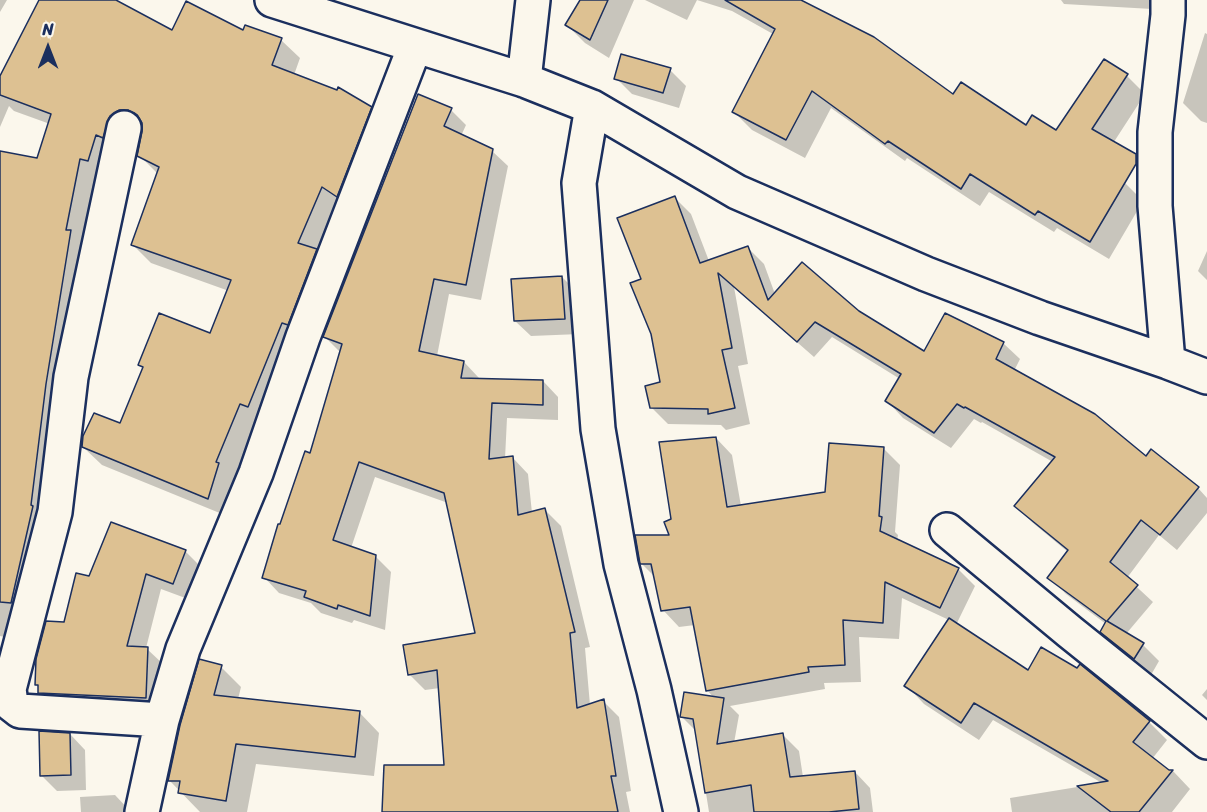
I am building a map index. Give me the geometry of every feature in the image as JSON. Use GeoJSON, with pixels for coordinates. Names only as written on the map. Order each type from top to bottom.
{"type":"FeatureCollection","features":[{"type":"Feature","properties":{"kind":"street"},"geometry":{"type":"LineString","coordinates":[[272,0],[524,80],[592,107],[737,192],[926,274],[1040,318],[1207,377]]}},
{"type":"Feature","properties":{"kind":"street"},"geometry":{"type":"LineString","coordinates":[[524,80],[533,0]]}},
{"type":"Feature","properties":{"kind":"street"},"geometry":{"type":"LineString","coordinates":[[1168,0],[1155,132],[1155,206],[1168,362]]}},
{"type":"Feature","properties":{"kind":"street"},"geometry":{"type":"LineString","coordinates":[[142,812],[162,720],[183,650],[256,473],[303,337],[415,46]]}},
{"type":"Feature","properties":{"kind":"street"},"geometry":{"type":"LineString","coordinates":[[592,107],[579,183],[598,429],[621,564],[654,690],[681,812]]}},
{"type":"Feature","properties":{"kind":"street"},"geometry":{"type":"LineString","coordinates":[[124,128],[71,377],[55,512],[9,689],[11,704],[20,711],[162,720]]}},
{"type":"Feature","properties":{"kind":"street"},"geometry":{"type":"LineString","coordinates":[[947,530],[1207,742]]}},
{"type":"Feature","properties":{"kind":"building"},"geometry":{"type":"Polygon","coordinates":[[[39,0],[116,0],[172,30],[186,1],[243,30],[245,25],[282,38],[272,65],[337,90],[338,87],[372,107],[337,197],[322,187],[298,243],[317,249],[288,325],[282,323],[248,407],[240,404],[216,462],[219,463],[208,499],[82,447],[83,436],[94,413],[120,423],[143,367],[138,365],[159,313],[210,333],[231,280],[131,245],[159,167],[137,156],[142,123],[137,115],[128,110],[119,110],[110,116],[103,138],[96,135],[88,161],[80,159],[66,230],[71,230],[46,384],[31,505],[33,506],[11,603],[0,602],[0,151],[37,158],[51,114],[0,95],[0,76],[39,0]]]}},
{"type":"Feature","properties":{"kind":"building"},"geometry":{"type":"Polygon","coordinates":[[[580,0],[608,0],[590,40],[565,25],[580,0]]]}},
{"type":"Feature","properties":{"kind":"building"},"geometry":{"type":"Polygon","coordinates":[[[725,0],[801,0],[874,37],[953,94],[961,82],[1026,125],[1032,115],[1056,130],[1104,59],[1128,74],[1092,129],[1136,154],[1136,164],[1090,242],[1038,211],[1035,215],[970,174],[961,189],[888,141],[885,144],[812,91],[786,140],[732,112],[775,29],[725,0]]]}},
{"type":"Feature","properties":{"kind":"building"},"geometry":{"type":"Polygon","coordinates":[[[621,54],[671,68],[663,93],[614,79],[621,54]]]}},
{"type":"Feature","properties":{"kind":"building"},"geometry":{"type":"Polygon","coordinates":[[[418,94],[452,108],[444,126],[493,149],[466,285],[434,279],[419,351],[464,361],[461,378],[543,380],[543,405],[492,403],[489,459],[513,456],[518,515],[545,508],[575,632],[570,633],[577,708],[604,699],[616,776],[611,776],[618,812],[382,812],[384,765],[444,765],[437,670],[408,675],[403,645],[475,633],[444,493],[359,462],[333,540],[376,555],[370,616],[338,605],[337,609],[304,597],[306,591],[262,578],[278,524],[280,524],[305,451],[310,453],[342,344],[323,337],[418,94]]]}},
{"type":"Feature","properties":{"kind":"building"},"geometry":{"type":"Polygon","coordinates":[[[675,196],[700,263],[748,246],[768,300],[802,262],[859,311],[924,351],[945,313],[1004,342],[996,359],[1095,414],[1146,456],[1151,449],[1199,487],[1160,535],[1141,520],[1110,562],[1138,585],[1107,621],[1144,643],[1134,659],[1100,632],[1106,621],[1047,578],[1068,550],[1014,506],[1055,457],[957,404],[934,433],[885,401],[901,374],[815,322],[797,342],[718,273],[732,348],[722,350],[735,408],[708,414],[708,409],[650,408],[645,386],[660,382],[651,334],[630,283],[641,279],[617,218],[675,196]]]}},
{"type":"Feature","properties":{"kind":"building"},"geometry":{"type":"Polygon","coordinates":[[[562,276],[565,319],[514,321],[511,279],[562,276]]]}},
{"type":"Feature","properties":{"kind":"building"},"geometry":{"type":"Polygon","coordinates":[[[716,437],[727,507],[825,492],[829,443],[884,447],[880,531],[959,568],[940,608],[885,582],[883,623],[843,620],[845,665],[808,667],[809,672],[706,691],[690,607],[661,611],[651,564],[640,564],[635,535],[669,535],[664,522],[671,519],[659,442],[716,437]]]}},
{"type":"Feature","properties":{"kind":"building"},"geometry":{"type":"Polygon","coordinates":[[[111,522],[186,550],[173,584],[146,574],[127,646],[148,647],[146,698],[38,693],[38,685],[35,685],[36,659],[46,621],[64,622],[76,573],[89,576],[111,522]]]}},
{"type":"Feature","properties":{"kind":"building"},"geometry":{"type":"Polygon","coordinates":[[[949,618],[1028,670],[1041,647],[1077,668],[1080,664],[1150,721],[1133,742],[1169,770],[1173,770],[1139,812],[1111,812],[1077,786],[1108,781],[974,703],[961,723],[904,686],[949,618]]]}},
{"type":"Feature","properties":{"kind":"building"},"geometry":{"type":"Polygon","coordinates":[[[199,659],[222,665],[214,695],[360,711],[355,757],[236,744],[226,801],[178,793],[180,781],[168,781],[180,725],[199,659]]]}},
{"type":"Feature","properties":{"kind":"building"},"geometry":{"type":"Polygon","coordinates":[[[684,692],[724,698],[717,744],[783,733],[790,777],[855,771],[859,809],[829,812],[754,812],[751,785],[705,793],[693,719],[680,717],[684,692]]]}},
{"type":"Feature","properties":{"kind":"building"},"geometry":{"type":"Polygon","coordinates":[[[39,731],[70,733],[71,775],[40,776],[39,731]]]}}]}
